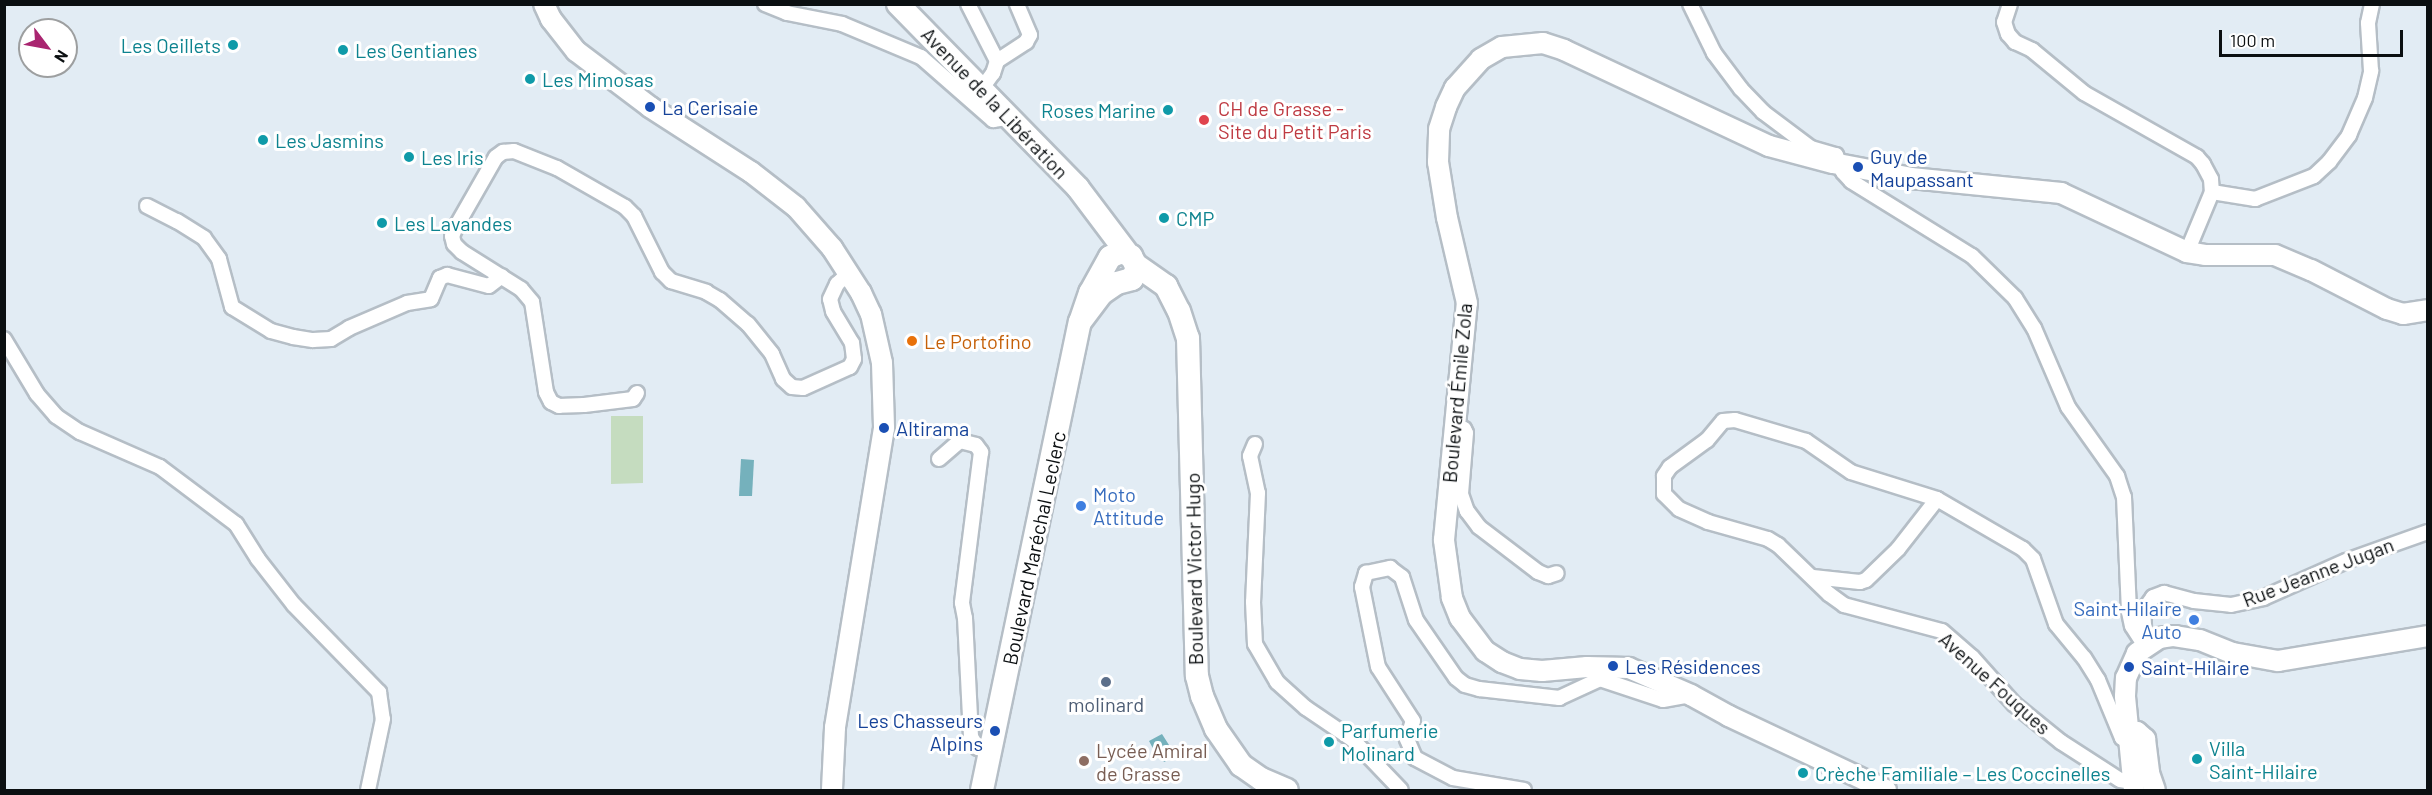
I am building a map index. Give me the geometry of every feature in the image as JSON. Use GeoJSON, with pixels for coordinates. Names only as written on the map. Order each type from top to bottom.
{"type":"FeatureCollection","features":[{"type":"Feature","properties":{"kind":"main road"},"geometry":{"type":"LineString","coordinates":[[544,4],[551,19],[576,51],[616,83],[751,172],[796,207],[821,235],[849,273],[871,314],[882,363],[885,417],[835,728],[832,790]]}},
{"type":"Feature","properties":{"kind":"main road","name":"Avenue de la Libération"},"geometry":{"type":"LineString","coordinates":[[898,4],[980,91],[1091,202],[1120,269]]}},
{"type":"Feature","properties":{"kind":"main road","name":"Boulevard Émile Zola"},"geometry":{"type":"LineString","coordinates":[[1886,790],[1729,716],[1691,695],[1629,668],[1608,666],[1542,671],[1520,669],[1502,662],[1485,651],[1460,618],[1452,598],[1445,559],[1447,504],[1457,428],[1459,370],[1467,303],[1443,200],[1438,162],[1439,129],[1455,88],[1481,58],[1502,47],[1522,43],[1553,46],[1757,141],[1840,163],[1911,178],[2061,193],[2187,252],[2205,255],[2275,255],[2312,270],[2387,309],[2403,314],[2427,310]]}},
{"type":"Feature","properties":{"kind":"main road","name":"Boulevard Victor Hugo"},"geometry":{"type":"LineString","coordinates":[[1120,269],[1179,311],[1188,338],[1197,676],[1208,714],[1229,750],[1241,765],[1261,779],[1287,790]]}},
{"type":"Feature","properties":{"kind":"main road","name":"Boulevard Maréchal Leclerc"},"geometry":{"type":"LineString","coordinates":[[984,777],[1080,322],[1090,293],[1120,269]]}},
{"type":"Feature","properties":{"kind":"main road"},"geometry":{"type":"LineString","coordinates":[[2134,786],[2126,678],[2133,660],[2145,646],[2159,638],[2182,637],[2200,640],[2241,655],[2278,660],[2427,636]]}},
{"type":"Feature","properties":{"kind":"main road"},"geometry":{"type":"LineString","coordinates":[[2129,735],[2137,732],[2145,739],[2149,774],[2155,790]]}},
{"type":"Feature","properties":{"kind":"street"},"geometry":{"type":"LineString","coordinates":[[765,4],[787,13],[842,24],[921,57],[993,120],[1008,118]]}},
{"type":"Feature","properties":{"kind":"street"},"geometry":{"type":"LineString","coordinates":[[968,4],[997,61]]}},
{"type":"Feature","properties":{"kind":"street"},"geometry":{"type":"LineString","coordinates":[[980,91],[993,73],[997,61],[1026,42],[1030,35],[1017,4]]}},
{"type":"Feature","properties":{"kind":"street"},"geometry":{"type":"LineString","coordinates":[[1690,4],[1714,53],[1741,89],[1763,112],[1811,148],[1836,155],[1842,172],[1851,181],[1972,256],[2015,297],[2030,321],[2068,407],[2112,469],[2124,496],[2128,612],[2132,626],[2145,646]]}},
{"type":"Feature","properties":{"kind":"street"},"geometry":{"type":"LineString","coordinates":[[2010,4],[2004,22],[2007,34],[2015,42],[2032,50],[2084,93],[2197,157],[2211,178],[2212,192],[2187,252]]}},
{"type":"Feature","properties":{"kind":"street"},"geometry":{"type":"LineString","coordinates":[[2212,192],[2255,199],[2314,176],[2329,162],[2349,135],[2365,98],[2371,71],[2368,23],[2372,4]]}},
{"type":"Feature","properties":{"kind":"street"},"geometry":{"type":"LineString","coordinates":[[637,393],[633,399],[584,405],[559,406],[550,402],[546,392],[532,302],[521,289],[462,252],[454,244],[452,236],[496,157],[502,152],[514,151],[557,168],[625,207],[633,216],[662,272],[671,280],[706,292],[720,300],[748,324],[772,354],[783,379],[792,387],[803,388],[850,367],[854,359],[852,343],[833,311],[830,299],[837,284],[849,273]]}},
{"type":"Feature","properties":{"kind":"street"},"geometry":{"type":"LineString","coordinates":[[147,206],[177,220],[204,238],[219,258],[232,307],[271,331],[293,337],[313,340],[331,339],[349,328],[407,303],[431,299],[440,278],[447,275],[489,286],[502,276]]}},
{"type":"Feature","properties":{"kind":"street"},"geometry":{"type":"LineString","coordinates":[[4,339],[38,394],[56,416],[80,432],[160,466],[236,524],[258,559],[294,605],[379,692],[383,719],[368,790]]}},
{"type":"Feature","properties":{"kind":"street","name":"Avenue Fouques"},"geometry":{"type":"LineString","coordinates":[[1937,499],[1851,472],[1806,441],[1728,420],[1719,425],[1695,451],[1670,467],[1664,476],[1664,494],[1679,509],[1708,522],[1768,539],[1778,545],[1829,594],[1844,604],[1942,631],[1972,657],[2014,704],[2061,742],[2120,780],[2134,786]]}},
{"type":"Feature","properties":{"kind":"street"},"geometry":{"type":"LineString","coordinates":[[1457,428],[1464,429],[1466,434],[1461,494],[1467,511],[1479,527],[1538,572],[1548,576],[1557,573]]}},
{"type":"Feature","properties":{"kind":"street"},"geometry":{"type":"LineString","coordinates":[[939,459],[960,441],[976,445],[981,452],[962,603],[965,618],[971,736],[978,748],[984,777]]}},
{"type":"Feature","properties":{"kind":"street"},"geometry":{"type":"LineString","coordinates":[[1255,444],[1250,456],[1258,493],[1253,602],[1255,644],[1277,682],[1306,708],[1353,740],[1401,790]]}},
{"type":"Feature","properties":{"kind":"street"},"geometry":{"type":"LineString","coordinates":[[1813,577],[1860,582],[1866,580],[1898,549],[1937,499],[2023,549],[2033,559],[2056,624],[2084,658],[2098,680],[2122,738],[2129,735]]}},
{"type":"Feature","properties":{"kind":"street","name":"Rue Jeanne Jugan"},"geometry":{"type":"LineString","coordinates":[[2145,646],[2143,611],[2152,597],[2164,592],[2194,601],[2231,605],[2263,598],[2346,561],[2427,532]]}},
{"type":"Feature","properties":{"kind":"street"},"geometry":{"type":"LineString","coordinates":[[1524,790],[1453,778],[1415,758],[1407,739],[1413,721],[1378,667],[1362,587],[1366,573],[1390,568],[1402,577],[1416,620],[1456,678],[1466,685],[1479,689],[1559,698],[1600,679],[1663,700],[1691,695]]}},
{"type":"Feature","properties":{"kind":"green space"},"geometry":{"type":"Polygon","coordinates":[[[611,416],[643,416],[643,483],[611,484],[611,416]]]}},
{"type":"Feature","properties":{"kind":"water"},"geometry":{"type":"Polygon","coordinates":[[[741,459],[754,460],[752,496],[739,496],[741,459]]]}},
{"type":"Feature","properties":{"kind":"water"},"geometry":{"type":"Polygon","coordinates":[[[1162,734],[1176,756],[1164,762],[1161,756],[1157,756],[1149,741],[1162,734]]]}},
{"type":"Feature","properties":{"kind":"place","name":"Les Oeillets"},"geometry":{"type":"Point","coordinates":[233,45]}},
{"type":"Feature","properties":{"kind":"place","name":"Les Gentianes"},"geometry":{"type":"Point","coordinates":[343,50]}},
{"type":"Feature","properties":{"kind":"place","name":"Les Mimosas"},"geometry":{"type":"Point","coordinates":[530,79]}},
{"type":"Feature","properties":{"kind":"place","name":"La Cerisaie"},"geometry":{"type":"Point","coordinates":[650,107]}},
{"type":"Feature","properties":{"kind":"place","name":"Roses Marine"},"geometry":{"type":"Point","coordinates":[1168,110]}},
{"type":"Feature","properties":{"kind":"place","name":"CH de Grasse - Site du Petit Paris"},"geometry":{"type":"Point","coordinates":[1204,120]}},
{"type":"Feature","properties":{"kind":"place","name":"Les Jasmins"},"geometry":{"type":"Point","coordinates":[263,140]}},
{"type":"Feature","properties":{"kind":"place","name":"Les Iris"},"geometry":{"type":"Point","coordinates":[409,157]}},
{"type":"Feature","properties":{"kind":"place","name":"Guy de Maupassant"},"geometry":{"type":"Point","coordinates":[1858,167]}},
{"type":"Feature","properties":{"kind":"place","name":"CMP"},"geometry":{"type":"Point","coordinates":[1164,218]}},
{"type":"Feature","properties":{"kind":"place","name":"Les Lavandes"},"geometry":{"type":"Point","coordinates":[382,223]}},
{"type":"Feature","properties":{"kind":"place","name":"Le Portofino"},"geometry":{"type":"Point","coordinates":[912,341]}},
{"type":"Feature","properties":{"kind":"place","name":"Altirama"},"geometry":{"type":"Point","coordinates":[884,428]}},
{"type":"Feature","properties":{"kind":"place","name":"Moto Attitude"},"geometry":{"type":"Point","coordinates":[1081,506]}},
{"type":"Feature","properties":{"kind":"place","name":"Saint-Hilaire Auto"},"geometry":{"type":"Point","coordinates":[2194,620]}},
{"type":"Feature","properties":{"kind":"place","name":"Les Résidences"},"geometry":{"type":"Point","coordinates":[1613,666]}},
{"type":"Feature","properties":{"kind":"place","name":"Saint-Hilaire"},"geometry":{"type":"Point","coordinates":[2129,667]}},
{"type":"Feature","properties":{"kind":"place","name":"molinard"},"geometry":{"type":"Point","coordinates":[1106,682]}},
{"type":"Feature","properties":{"kind":"place","name":"Les Chasseurs Alpins"},"geometry":{"type":"Point","coordinates":[995,731]}},
{"type":"Feature","properties":{"kind":"place","name":"Parfumerie Molinard"},"geometry":{"type":"Point","coordinates":[1329,742]}},
{"type":"Feature","properties":{"kind":"place","name":"Villa Saint-Hilaire"},"geometry":{"type":"Point","coordinates":[2197,759]}},
{"type":"Feature","properties":{"kind":"place","name":"Lycée Amiral de Grasse"},"geometry":{"type":"Point","coordinates":[1084,761]}},
{"type":"Feature","properties":{"kind":"place","name":"Crèche Familiale – Les Coccinelles"},"geometry":{"type":"Point","coordinates":[1803,773]}}]}
